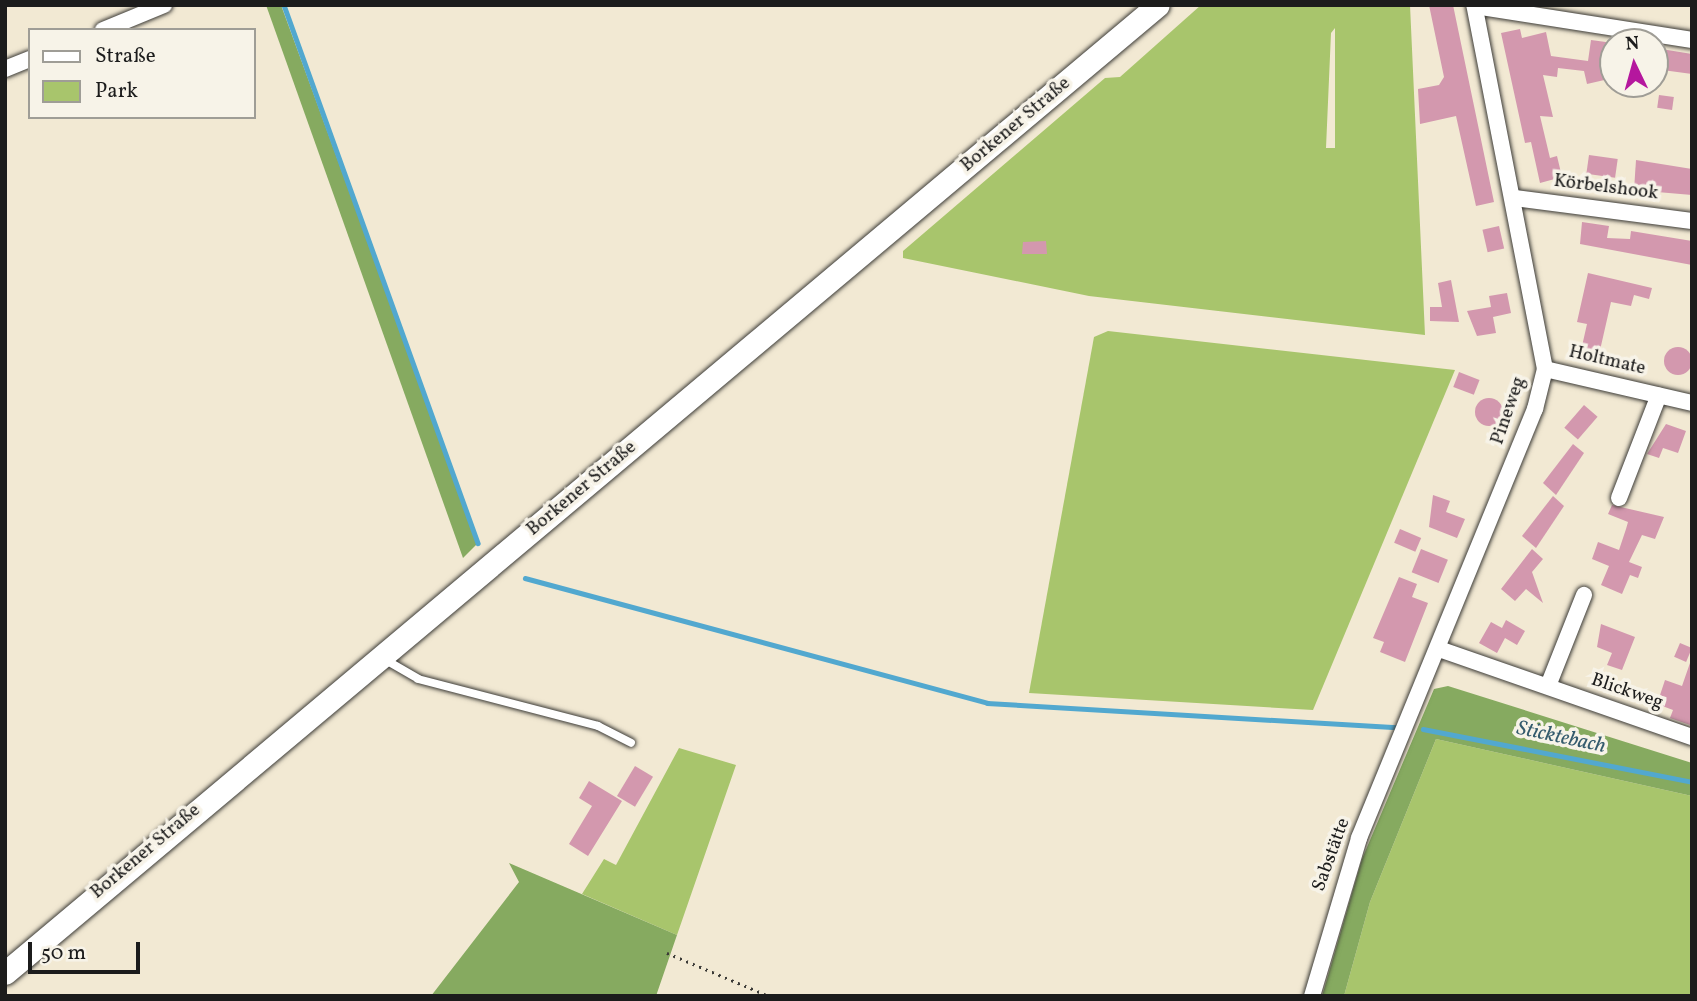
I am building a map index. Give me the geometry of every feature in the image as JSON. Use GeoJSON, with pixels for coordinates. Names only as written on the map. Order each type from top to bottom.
{"type":"FeatureCollection","features":[{"type":"Feature","properties":{"kind":"main road","name":"Borkener Straße"},"geometry":{"type":"LineString","coordinates":[[5,973],[1158,5]]}},
{"type":"Feature","properties":{"kind":"street"},"geometry":{"type":"LineString","coordinates":[[108,28],[164,5]]}},
{"type":"Feature","properties":{"kind":"street"},"geometry":{"type":"LineString","coordinates":[[1474,6],[1692,40]]}},
{"type":"Feature","properties":{"kind":"street","name":"Pineweg"},"geometry":{"type":"LineString","coordinates":[[1405,733],[1545,369],[1516,198],[1474,6]]}},
{"type":"Feature","properties":{"kind":"street"},"geometry":{"type":"LineString","coordinates":[[5,69],[28,60]]}},
{"type":"Feature","properties":{"kind":"street","name":"Körbelshook"},"geometry":{"type":"LineString","coordinates":[[1516,198],[1692,221]]}},
{"type":"Feature","properties":{"kind":"street","name":"Holtmate"},"geometry":{"type":"LineString","coordinates":[[1545,369],[1692,404]]}},
{"type":"Feature","properties":{"kind":"street","name":"Holtmate"},"geometry":{"type":"LineString","coordinates":[[1619,498],[1659,395]]}},
{"type":"Feature","properties":{"kind":"street"},"geometry":{"type":"LineString","coordinates":[[1548,686],[1584,595]]}},
{"type":"Feature","properties":{"kind":"street","name":"Blickweg"},"geometry":{"type":"LineString","coordinates":[[1439,649],[1692,737]]}},
{"type":"Feature","properties":{"kind":"street","name":"Sabstätte"},"geometry":{"type":"LineString","coordinates":[[1312,996],[1359,838],[1405,733]]}},
{"type":"Feature","properties":{"kind":"lane"},"geometry":{"type":"LineString","coordinates":[[382,657],[418,680],[598,726],[631,743]]}},
{"type":"Feature","properties":{"kind":"path"},"geometry":{"type":"LineString","coordinates":[[667,953],[769,996]]}},
{"type":"Feature","properties":{"kind":"green space"},"geometry":{"type":"Polygon","coordinates":[[[266,5],[281,5],[478,543],[463,558],[266,5]]]}},
{"type":"Feature","properties":{"kind":"green space"},"geometry":{"type":"Polygon","coordinates":[[[1201,5],[1410,5],[1425,335],[1089,296],[903,258],[903,251],[1105,78],[1120,77],[1201,5]],[[1335,28],[1331,33],[1326,148],[1335,148],[1335,28]]]}},
{"type":"Feature","properties":{"kind":"green space"},"geometry":{"type":"Polygon","coordinates":[[[1108,331],[1455,370],[1313,710],[1029,693],[1094,337],[1108,331]]]}},
{"type":"Feature","properties":{"kind":"green space"},"geometry":{"type":"Polygon","coordinates":[[[1448,686],[1692,763],[1692,796],[1436,739],[1370,902],[1344,996],[1322,996],[1362,859],[1434,689],[1448,686]]]}},
{"type":"Feature","properties":{"kind":"green space"},"geometry":{"type":"Polygon","coordinates":[[[1436,739],[1692,796],[1692,996],[1344,996],[1370,902],[1436,739]]]}},
{"type":"Feature","properties":{"kind":"green space"},"geometry":{"type":"Polygon","coordinates":[[[679,748],[736,765],[677,935],[582,894],[604,859],[616,865],[679,748]]]}},
{"type":"Feature","properties":{"kind":"green space"},"geometry":{"type":"Polygon","coordinates":[[[509,863],[677,935],[656,996],[431,996],[519,882],[509,863]]]}},
{"type":"Feature","properties":{"kind":"building"},"geometry":{"type":"Polygon","coordinates":[[[1429,5],[1453,5],[1494,202],[1476,206],[1456,116],[1420,124],[1418,89],[1439,85],[1444,77],[1429,5]]]}},
{"type":"Feature","properties":{"kind":"building"},"geometry":{"type":"Polygon","coordinates":[[[1520,29],[1522,38],[1546,32],[1551,56],[1588,61],[1591,40],[1599,41],[1599,81],[1587,84],[1584,71],[1558,68],[1557,77],[1543,75],[1553,117],[1540,116],[1550,158],[1557,156],[1562,177],[1540,183],[1531,142],[1525,143],[1501,33],[1520,29]]]}},
{"type":"Feature","properties":{"kind":"building"},"geometry":{"type":"Polygon","coordinates":[[[1669,50],[1692,54],[1692,74],[1669,71],[1669,50]]]}},
{"type":"Feature","properties":{"kind":"building"},"geometry":{"type":"Polygon","coordinates":[[[1674,97],[1672,110],[1657,108],[1659,98],[1674,97]]]}},
{"type":"Feature","properties":{"kind":"building"},"geometry":{"type":"Polygon","coordinates":[[[1589,155],[1618,159],[1615,178],[1586,174],[1589,155]]]}},
{"type":"Feature","properties":{"kind":"building"},"geometry":{"type":"Polygon","coordinates":[[[1636,160],[1692,169],[1692,195],[1634,190],[1636,160]]]}},
{"type":"Feature","properties":{"kind":"building"},"geometry":{"type":"Polygon","coordinates":[[[1582,222],[1609,226],[1607,238],[1630,239],[1631,231],[1692,241],[1692,265],[1580,244],[1582,222]]]}},
{"type":"Feature","properties":{"kind":"building"},"geometry":{"type":"Polygon","coordinates":[[[1499,226],[1504,248],[1488,252],[1482,230],[1499,226]]]}},
{"type":"Feature","properties":{"kind":"building"},"geometry":{"type":"Polygon","coordinates":[[[1046,241],[1047,254],[1022,254],[1023,242],[1046,241]]]}},
{"type":"Feature","properties":{"kind":"building"},"geometry":{"type":"Polygon","coordinates":[[[1588,273],[1652,288],[1649,299],[1634,295],[1631,306],[1611,302],[1598,359],[1580,355],[1587,324],[1577,322],[1588,273]]]}},
{"type":"Feature","properties":{"kind":"building"},"geometry":{"type":"Polygon","coordinates":[[[1451,280],[1459,322],[1430,321],[1430,307],[1442,307],[1438,283],[1451,280]]]}},
{"type":"Feature","properties":{"kind":"building"},"geometry":{"type":"Polygon","coordinates":[[[1507,293],[1511,313],[1493,317],[1496,333],[1477,336],[1467,311],[1491,307],[1489,296],[1507,293]]]}},
{"type":"Feature","properties":{"kind":"building"},"geometry":{"type":"Polygon","coordinates":[[[1678,347],[1688,351],[1692,361],[1688,371],[1678,375],[1668,371],[1664,361],[1668,351],[1678,347]]]}},
{"type":"Feature","properties":{"kind":"building"},"geometry":{"type":"Polygon","coordinates":[[[1459,372],[1480,380],[1474,395],[1453,387],[1459,372]]]}},
{"type":"Feature","properties":{"kind":"building"},"geometry":{"type":"Polygon","coordinates":[[[1489,398],[1499,402],[1503,412],[1499,422],[1489,426],[1479,422],[1475,412],[1479,402],[1489,398]]]}},
{"type":"Feature","properties":{"kind":"building"},"geometry":{"type":"Polygon","coordinates":[[[1584,405],[1598,417],[1578,439],[1564,428],[1584,405]]]}},
{"type":"Feature","properties":{"kind":"building"},"geometry":{"type":"Polygon","coordinates":[[[1666,424],[1686,431],[1678,453],[1663,448],[1659,458],[1647,454],[1666,424]]]}},
{"type":"Feature","properties":{"kind":"building"},"geometry":{"type":"Polygon","coordinates":[[[1573,444],[1584,453],[1556,495],[1543,483],[1573,444]]]}},
{"type":"Feature","properties":{"kind":"building"},"geometry":{"type":"Polygon","coordinates":[[[1433,495],[1450,501],[1446,512],[1465,519],[1457,538],[1429,527],[1433,495]]]}},
{"type":"Feature","properties":{"kind":"building"},"geometry":{"type":"Polygon","coordinates":[[[1553,496],[1564,506],[1536,548],[1522,536],[1553,496]]]}},
{"type":"Feature","properties":{"kind":"building"},"geometry":{"type":"Polygon","coordinates":[[[1612,505],[1664,517],[1655,539],[1642,535],[1629,562],[1642,567],[1638,578],[1630,575],[1622,594],[1601,585],[1609,566],[1592,559],[1598,542],[1619,550],[1628,522],[1608,514],[1612,505]]]}},
{"type":"Feature","properties":{"kind":"building"},"geometry":{"type":"Polygon","coordinates":[[[1400,529],[1421,538],[1415,552],[1394,543],[1400,529]]]}},
{"type":"Feature","properties":{"kind":"building"},"geometry":{"type":"Polygon","coordinates":[[[1421,549],[1448,560],[1439,583],[1412,572],[1421,549]]]}},
{"type":"Feature","properties":{"kind":"building"},"geometry":{"type":"Polygon","coordinates":[[[1532,549],[1543,559],[1532,572],[1543,603],[1526,589],[1515,601],[1501,589],[1532,549]]]}},
{"type":"Feature","properties":{"kind":"building"},"geometry":{"type":"Polygon","coordinates":[[[1399,577],[1417,584],[1412,597],[1428,603],[1405,662],[1380,652],[1384,642],[1373,638],[1399,577]]]}},
{"type":"Feature","properties":{"kind":"building"},"geometry":{"type":"Polygon","coordinates":[[[1506,620],[1525,631],[1517,645],[1505,638],[1497,653],[1479,643],[1491,622],[1502,628],[1506,620]]]}},
{"type":"Feature","properties":{"kind":"building"},"geometry":{"type":"Polygon","coordinates":[[[1601,624],[1635,637],[1622,670],[1607,665],[1612,653],[1597,647],[1601,624]]]}},
{"type":"Feature","properties":{"kind":"building"},"geometry":{"type":"Polygon","coordinates":[[[1680,643],[1692,648],[1686,662],[1674,657],[1680,643]]]}},
{"type":"Feature","properties":{"kind":"building"},"geometry":{"type":"Polygon","coordinates":[[[1690,663],[1690,725],[1670,718],[1673,710],[1657,704],[1665,680],[1682,686],[1690,663]]]}},
{"type":"Feature","properties":{"kind":"building"},"geometry":{"type":"Polygon","coordinates":[[[635,766],[653,777],[635,807],[617,796],[635,766]]]}},
{"type":"Feature","properties":{"kind":"building"},"geometry":{"type":"Polygon","coordinates":[[[589,781],[622,801],[588,856],[569,844],[592,806],[579,798],[589,781]]]}},
{"type":"Feature","properties":{"kind":"waterway"},"geometry":{"type":"LineString","coordinates":[[284,5],[478,543]]}},
{"type":"Feature","properties":{"kind":"waterway"},"geometry":{"type":"LineString","coordinates":[[525,578],[987,703],[1396,727]]}},
{"type":"Feature","properties":{"kind":"waterway","name":"Sticktebach"},"geometry":{"type":"LineString","coordinates":[[1423,729],[1692,782]]}}]}
